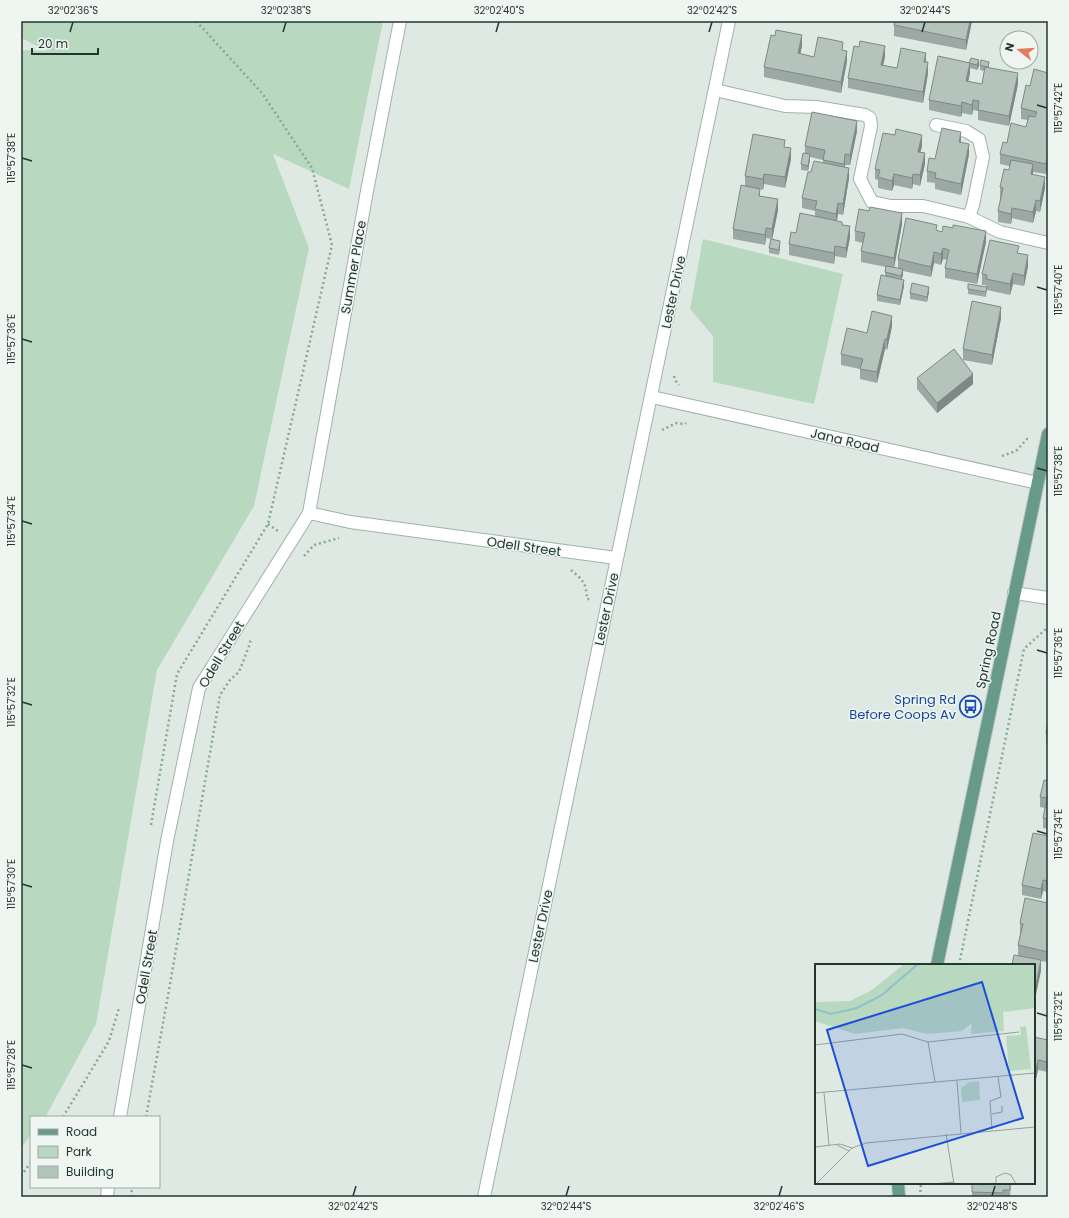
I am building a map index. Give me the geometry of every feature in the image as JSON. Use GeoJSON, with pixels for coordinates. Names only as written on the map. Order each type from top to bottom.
{"type":"FeatureCollection","features":[{"type":"Feature","properties":{"kind":"main road","name":"Spring Road"},"geometry":{"type":"LineString","coordinates":[[937,964],[1048,434]]}},
{"type":"Feature","properties":{"kind":"main road"},"geometry":{"type":"LineString","coordinates":[[898,1184],[899,1197]]}},
{"type":"Feature","properties":{"kind":"street","name":"Summer Place"},"geometry":{"type":"LineString","coordinates":[[309,513],[367,191],[400,21]]}},
{"type":"Feature","properties":{"kind":"street","name":"Lester Drive"},"geometry":{"type":"LineString","coordinates":[[484,1197],[607,601],[652,397],[730,21]]}},
{"type":"Feature","properties":{"kind":"street"},"geometry":{"type":"LineString","coordinates":[[715,90],[785,106],[816,107],[865,115],[870,118],[871,126],[860,179],[872,202],[891,206],[923,206],[969,217],[1000,232],[1048,243]]}},
{"type":"Feature","properties":{"kind":"street"},"geometry":{"type":"LineString","coordinates":[[936,125],[966,131],[979,139],[983,157],[969,217]]}},
{"type":"Feature","properties":{"kind":"street","name":"Jana Road"},"geometry":{"type":"LineString","coordinates":[[652,397],[1038,483]]}},
{"type":"Feature","properties":{"kind":"street","name":"Odell Street"},"geometry":{"type":"LineString","coordinates":[[120,1116],[167,841],[199,688],[309,513],[350,522],[616,558]]}},
{"type":"Feature","properties":{"kind":"street"},"geometry":{"type":"LineString","coordinates":[[1014,593],[1048,598]]}},
{"type":"Feature","properties":{"kind":"path"},"geometry":{"type":"LineString","coordinates":[[150,829],[177,674],[268,524],[332,245],[312,168],[262,93],[196,21]]}},
{"type":"Feature","properties":{"kind":"path"},"geometry":{"type":"LineString","coordinates":[[303,558],[314,545],[341,538]]}},
{"type":"Feature","properties":{"kind":"path"},"geometry":{"type":"LineString","coordinates":[[569,568],[582,579],[586,588],[587,599],[607,601]]}},
{"type":"Feature","properties":{"kind":"path"},"geometry":{"type":"LineString","coordinates":[[959,964],[1024,648],[1048,627]]}},
{"type":"Feature","properties":{"kind":"path"},"geometry":{"type":"LineString","coordinates":[[146,1116],[220,695],[230,680],[239,672],[250,646],[252,634]]}},
{"type":"Feature","properties":{"kind":"path"},"geometry":{"type":"LineString","coordinates":[[64,1116],[109,1041],[120,1006]]}},
{"type":"Feature","properties":{"kind":"path"},"geometry":{"type":"LineString","coordinates":[[21,1176],[30,1163]]}},
{"type":"Feature","properties":{"kind":"path"},"geometry":{"type":"LineString","coordinates":[[920,1197],[921,1184]]}},
{"type":"Feature","properties":{"kind":"green space"},"geometry":{"type":"Polygon","coordinates":[[[21,21],[383,21],[349,189],[273,154],[309,248],[254,506],[157,670],[96,1024],[46,1116],[30,1116],[30,1136],[21,1148],[21,50],[48,51],[21,38],[21,21]]]}},
{"type":"Feature","properties":{"kind":"green space"},"geometry":{"type":"Polygon","coordinates":[[[703,239],[843,274],[814,404],[713,382],[713,336],[690,309],[703,239]]]}},
{"type":"Feature","properties":{"kind":"building"},"geometry":{"type":"Polygon","coordinates":[[[895,21],[970,21],[966,40],[894,25],[895,21]]]}},
{"type":"Feature","properties":{"kind":"building"},"geometry":{"type":"Polygon","coordinates":[[[776,30],[802,35],[798,53],[814,57],[818,37],[843,42],[842,50],[847,51],[841,82],[764,67],[771,35],[775,36],[776,30]]]}},
{"type":"Feature","properties":{"kind":"building"},"geometry":{"type":"Polygon","coordinates":[[[860,41],[885,46],[881,65],[897,68],[901,48],[926,53],[924,62],[928,62],[923,92],[848,78],[854,46],[859,47],[860,41]]]}},
{"type":"Feature","properties":{"kind":"building"},"geometry":{"type":"Polygon","coordinates":[[[938,56],[970,63],[966,81],[982,84],[985,67],[1018,73],[1009,116],[978,110],[979,101],[973,100],[972,105],[962,102],[961,106],[929,100],[938,56]]]}},
{"type":"Feature","properties":{"kind":"building"},"geometry":{"type":"Polygon","coordinates":[[[971,58],[979,60],[977,65],[969,63],[971,58]]]}},
{"type":"Feature","properties":{"kind":"building"},"geometry":{"type":"Polygon","coordinates":[[[981,60],[989,62],[988,67],[980,65],[981,60]]]}},
{"type":"Feature","properties":{"kind":"building"},"geometry":{"type":"Polygon","coordinates":[[[1034,70],[1048,73],[1048,154],[1046,164],[1000,154],[1003,142],[1007,143],[1011,123],[1026,127],[1029,116],[1035,117],[1037,112],[1021,108],[1026,85],[1030,86],[1034,70]]]}},
{"type":"Feature","properties":{"kind":"building"},"geometry":{"type":"Polygon","coordinates":[[[812,112],[857,121],[850,155],[845,154],[844,164],[823,160],[825,150],[805,146],[812,112]]]}},
{"type":"Feature","properties":{"kind":"building"},"geometry":{"type":"Polygon","coordinates":[[[942,128],[961,132],[959,142],[969,144],[961,184],[935,178],[936,173],[927,171],[929,158],[935,159],[942,128]]]}},
{"type":"Feature","properties":{"kind":"building"},"geometry":{"type":"Polygon","coordinates":[[[896,129],[922,135],[918,152],[925,153],[920,175],[913,174],[912,178],[894,174],[892,181],[878,177],[880,170],[875,169],[883,133],[895,135],[896,129]]]}},
{"type":"Feature","properties":{"kind":"building"},"geometry":{"type":"Polygon","coordinates":[[[753,134],[785,140],[784,147],[791,148],[785,177],[764,174],[763,179],[745,176],[753,134]]]}},
{"type":"Feature","properties":{"kind":"building"},"geometry":{"type":"Polygon","coordinates":[[[803,153],[810,154],[808,166],[801,164],[803,153]]]}},
{"type":"Feature","properties":{"kind":"building"},"geometry":{"type":"Polygon","coordinates":[[[1011,160],[1033,164],[1031,174],[1045,177],[1040,201],[1036,200],[1033,212],[1012,208],[1011,214],[998,211],[1003,188],[1000,187],[1004,169],[1009,170],[1011,160]]]}},
{"type":"Feature","properties":{"kind":"building"},"geometry":{"type":"Polygon","coordinates":[[[814,161],[849,168],[843,204],[838,203],[836,214],[815,209],[817,201],[802,198],[808,172],[811,172],[814,161]]]}},
{"type":"Feature","properties":{"kind":"building"},"geometry":{"type":"Polygon","coordinates":[[[741,185],[760,189],[759,196],[778,199],[772,229],[766,228],[765,235],[733,229],[741,185]]]}},
{"type":"Feature","properties":{"kind":"building"},"geometry":{"type":"Polygon","coordinates":[[[870,207],[902,213],[894,258],[861,251],[865,233],[855,231],[859,209],[869,211],[870,207]]]}},
{"type":"Feature","properties":{"kind":"building"},"geometry":{"type":"Polygon","coordinates":[[[800,213],[842,222],[842,225],[850,226],[846,248],[835,246],[834,253],[789,244],[791,232],[796,233],[800,213]]]}},
{"type":"Feature","properties":{"kind":"building"},"geometry":{"type":"Polygon","coordinates":[[[906,218],[937,225],[936,230],[942,232],[943,226],[953,228],[953,225],[986,231],[977,274],[945,268],[949,250],[943,248],[941,254],[934,252],[931,267],[898,259],[906,218]]]}},
{"type":"Feature","properties":{"kind":"building"},"geometry":{"type":"Polygon","coordinates":[[[771,239],[780,241],[779,250],[769,248],[771,239]]]}},
{"type":"Feature","properties":{"kind":"building"},"geometry":{"type":"Polygon","coordinates":[[[990,240],[1019,246],[1017,253],[1028,255],[1024,276],[1013,273],[1010,284],[986,279],[987,275],[982,274],[990,240]]]}},
{"type":"Feature","properties":{"kind":"building"},"geometry":{"type":"Polygon","coordinates":[[[886,266],[903,269],[901,276],[885,272],[886,266]]]}},
{"type":"Feature","properties":{"kind":"building"},"geometry":{"type":"Polygon","coordinates":[[[881,275],[904,280],[900,300],[877,295],[881,275]]]}},
{"type":"Feature","properties":{"kind":"building"},"geometry":{"type":"Polygon","coordinates":[[[912,283],[929,287],[927,297],[910,293],[912,283]]]}},
{"type":"Feature","properties":{"kind":"building"},"geometry":{"type":"Polygon","coordinates":[[[968,284],[987,287],[986,292],[968,289],[968,284]]]}},
{"type":"Feature","properties":{"kind":"building"},"geometry":{"type":"Polygon","coordinates":[[[972,301],[1001,307],[992,355],[963,349],[972,301]]]}},
{"type":"Feature","properties":{"kind":"building"},"geometry":{"type":"Polygon","coordinates":[[[872,311],[892,316],[877,372],[860,369],[863,359],[841,354],[847,328],[867,333],[872,311]]]}},
{"type":"Feature","properties":{"kind":"building"},"geometry":{"type":"Polygon","coordinates":[[[954,349],[973,374],[937,403],[917,378],[954,349]]]}},
{"type":"Feature","properties":{"kind":"building"},"geometry":{"type":"Polygon","coordinates":[[[1048,719],[1048,733],[1046,733],[1048,719]]]}},
{"type":"Feature","properties":{"kind":"building"},"geometry":{"type":"Polygon","coordinates":[[[1044,780],[1048,781],[1048,819],[1043,818],[1047,798],[1040,797],[1044,780]]]}},
{"type":"Feature","properties":{"kind":"building"},"geometry":{"type":"Polygon","coordinates":[[[1033,833],[1048,836],[1048,881],[1043,880],[1041,889],[1022,885],[1033,833]]]}},
{"type":"Feature","properties":{"kind":"building"},"geometry":{"type":"Polygon","coordinates":[[[1025,898],[1048,903],[1048,952],[1018,945],[1023,924],[1020,923],[1025,898]]]}},
{"type":"Feature","properties":{"kind":"building"},"geometry":{"type":"Polygon","coordinates":[[[1014,955],[1041,960],[1035,989],[1035,964],[1012,964],[1014,955]]]}},
{"type":"Feature","properties":{"kind":"building"},"geometry":{"type":"Polygon","coordinates":[[[1035,1037],[1048,1040],[1048,1062],[1038,1060],[1035,1074],[1035,1037]]]}},
{"type":"Feature","properties":{"kind":"building"},"geometry":{"type":"Polygon","coordinates":[[[972,1184],[1010,1184],[1010,1190],[1003,1190],[1003,1193],[972,1192],[972,1184]]]}},
{"type":"Feature","properties":{"kind":"place","name":"Spring Rd Before Coops Av"},"geometry":{"type":"Point","coordinates":[971,706]}}]}
